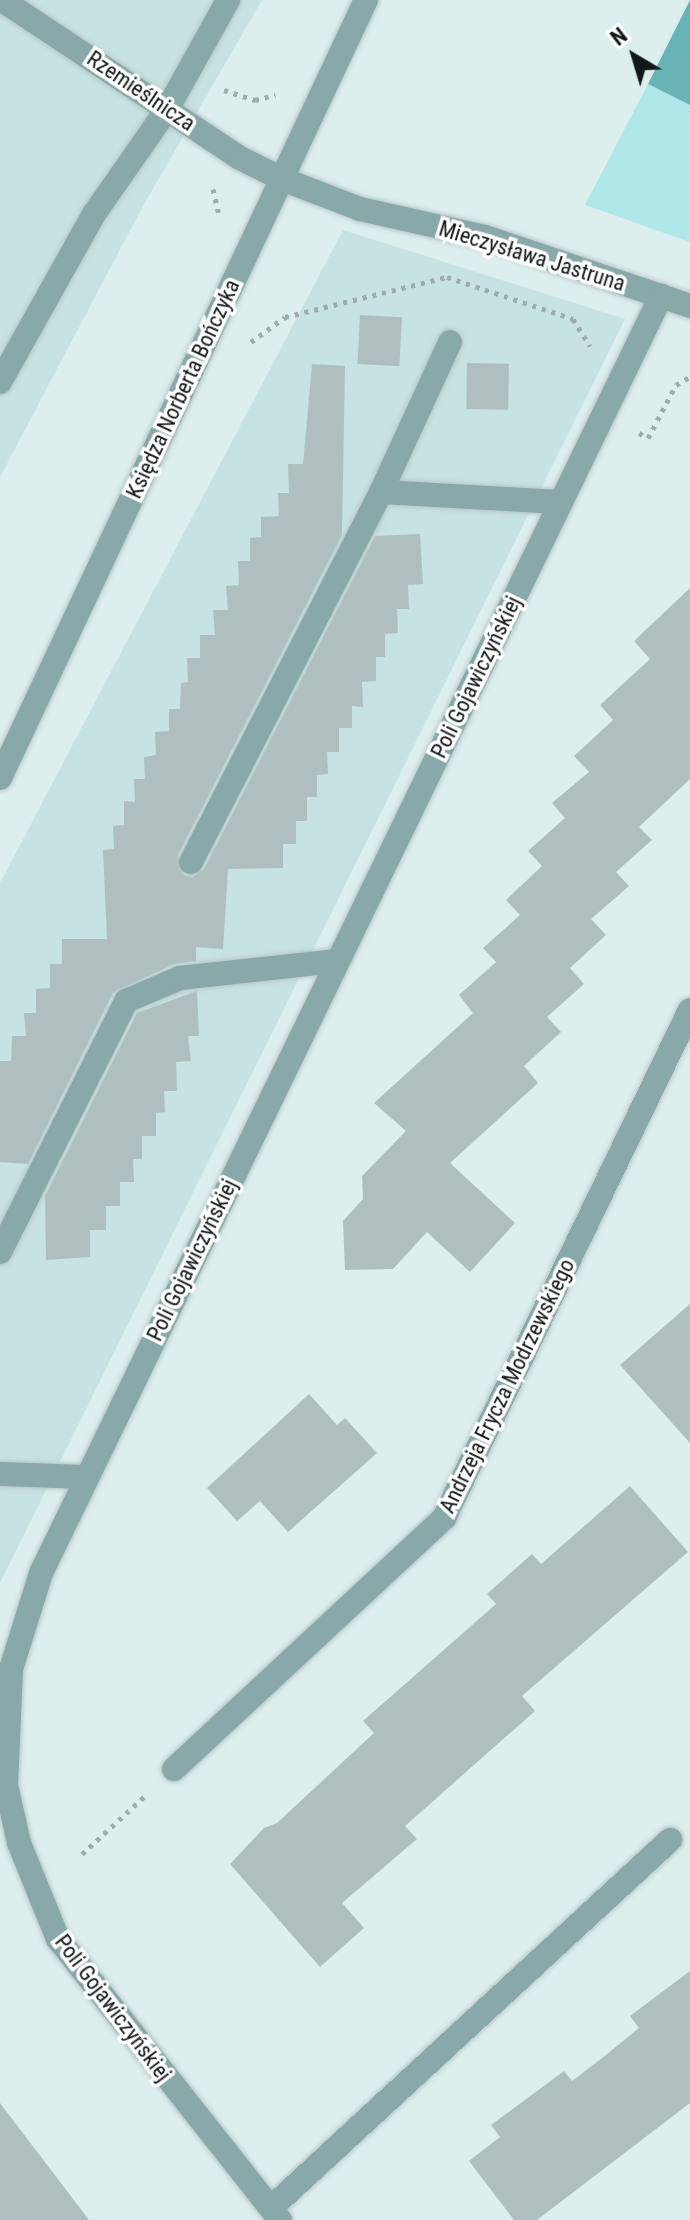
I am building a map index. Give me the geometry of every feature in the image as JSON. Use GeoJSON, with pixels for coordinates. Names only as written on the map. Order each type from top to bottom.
{"type":"FeatureCollection","features":[{"type":"Feature","properties":{"kind":"street","name":"Rzemieślnicza"},"geometry":{"type":"LineString","coordinates":[[2,0],[240,158],[282,179]]}},
{"type":"Feature","properties":{"kind":"street"},"geometry":{"type":"LineString","coordinates":[[0,382],[94,214],[168,108],[228,0]]}},
{"type":"Feature","properties":{"kind":"street","name":"Księdza Norberta Bończyka"},"geometry":{"type":"LineString","coordinates":[[0,778],[366,0]]}},
{"type":"Feature","properties":{"kind":"street","name":"Mieczysława Jastruna"},"geometry":{"type":"LineString","coordinates":[[282,179],[360,209],[485,237],[690,306]]}},
{"type":"Feature","properties":{"kind":"street","name":"Poli Gojawiczyńskiej"},"geometry":{"type":"LineString","coordinates":[[661,296],[41,1573],[11,1669],[6,1785],[19,1843],[67,1952],[276,2214],[670,1840]]}},
{"type":"Feature","properties":{"kind":"street"},"geometry":{"type":"LineString","coordinates":[[191,862],[381,492],[450,342]]}},
{"type":"Feature","properties":{"kind":"street"},"geometry":{"type":"LineString","coordinates":[[381,492],[561,502]]}},
{"type":"Feature","properties":{"kind":"street"},"geometry":{"type":"LineString","coordinates":[[0,1252],[126,1001],[180,978],[337,961]]}},
{"type":"Feature","properties":{"kind":"street","name":"Andrzeja Frycza Modrzewskiego"},"geometry":{"type":"LineString","coordinates":[[174,1769],[444,1518],[690,1010]]}},
{"type":"Feature","properties":{"kind":"street"},"geometry":{"type":"LineString","coordinates":[[0,1474],[87,1477]]}},
{"type":"Feature","properties":{"kind":"path"},"geometry":{"type":"LineString","coordinates":[[186,76],[255,100],[275,96],[282,85]]}},
{"type":"Feature","properties":{"kind":"path"},"geometry":{"type":"LineString","coordinates":[[209,182],[219,219]]}},
{"type":"Feature","properties":{"kind":"path"},"geometry":{"type":"LineString","coordinates":[[248,344],[285,317],[447,277],[573,319],[589,339],[591,355]]}},
{"type":"Feature","properties":{"kind":"path"},"geometry":{"type":"LineString","coordinates":[[603,415],[648,438],[676,385],[690,377]]}},
{"type":"Feature","properties":{"kind":"path"},"geometry":{"type":"LineString","coordinates":[[82,1854],[174,1769]]}},
{"type":"Feature","properties":{"kind":"shaded area"},"geometry":{"type":"Polygon","coordinates":[[[0,0],[262,0],[144,204],[0,477],[0,0]]]}},
{"type":"Feature","properties":{"kind":"shaded area"},"geometry":{"type":"Polygon","coordinates":[[[690,0],[690,105],[648,84],[690,0]]]}},
{"type":"Feature","properties":{"kind":"shaded area"},"geometry":{"type":"Polygon","coordinates":[[[648,84],[690,105],[690,242],[585,205],[648,84]]]}},
{"type":"Feature","properties":{"kind":"shaded area"},"geometry":{"type":"Polygon","coordinates":[[[343,230],[625,319],[0,1583],[0,883],[343,230]]]}},
{"type":"Feature","properties":{"kind":"building"},"geometry":{"type":"Polygon","coordinates":[[[360,315],[402,317],[399,366],[357,364],[360,315]]]}},
{"type":"Feature","properties":{"kind":"building"},"geometry":{"type":"Polygon","coordinates":[[[467,363],[509,364],[508,410],[466,409],[467,363]]]}},
{"type":"Feature","properties":{"kind":"building"},"geometry":{"type":"Polygon","coordinates":[[[312,364],[345,366],[342,535],[178,855],[184,875],[192,877],[204,869],[375,536],[420,534],[423,584],[408,585],[409,609],[397,609],[398,633],[385,634],[385,657],[376,657],[376,681],[362,682],[363,707],[352,706],[352,728],[339,728],[339,752],[327,752],[328,774],[317,775],[317,797],[307,797],[307,821],[296,821],[296,844],[283,844],[283,868],[228,869],[223,949],[196,947],[196,961],[174,964],[113,993],[28,1164],[0,1162],[0,1061],[11,1061],[12,1036],[26,1036],[24,1013],[36,1013],[36,989],[50,988],[50,964],[62,964],[62,939],[107,939],[103,850],[114,849],[113,826],[124,825],[124,801],[135,802],[134,779],[145,779],[144,757],[156,755],[155,732],[169,731],[169,709],[180,709],[181,683],[188,682],[187,658],[200,658],[200,635],[215,635],[213,610],[228,610],[226,586],[239,585],[238,561],[250,561],[250,538],[261,537],[261,517],[279,516],[278,493],[289,493],[288,464],[303,464],[312,364]]]}},
{"type":"Feature","properties":{"kind":"building"},"geometry":{"type":"Polygon","coordinates":[[[690,588],[690,779],[639,827],[652,840],[616,872],[629,886],[591,919],[606,935],[570,968],[584,984],[547,1017],[561,1032],[524,1066],[538,1083],[450,1163],[515,1223],[470,1272],[427,1232],[393,1269],[345,1270],[343,1221],[363,1199],[362,1176],[406,1131],[374,1103],[473,1013],[459,995],[496,962],[483,948],[520,915],[506,900],[542,866],[528,851],[565,818],[552,803],[589,772],[574,756],[613,720],[600,705],[650,659],[634,641],[690,588]]]}},
{"type":"Feature","properties":{"kind":"building"},"geometry":{"type":"Polygon","coordinates":[[[197,991],[199,1036],[188,1036],[191,1061],[176,1062],[177,1091],[164,1091],[165,1112],[156,1113],[156,1136],[142,1136],[142,1159],[133,1159],[134,1182],[120,1182],[120,1206],[106,1206],[106,1230],[90,1230],[90,1257],[46,1260],[45,1196],[137,1013],[197,991]]]}},
{"type":"Feature","properties":{"kind":"building"},"geometry":{"type":"Polygon","coordinates":[[[690,1304],[690,1443],[620,1365],[690,1304]]]}},
{"type":"Feature","properties":{"kind":"building"},"geometry":{"type":"Polygon","coordinates":[[[309,1394],[337,1425],[345,1418],[377,1453],[288,1532],[260,1501],[237,1521],[207,1488],[309,1394]]]}},
{"type":"Feature","properties":{"kind":"building"},"geometry":{"type":"Polygon","coordinates":[[[630,1486],[688,1552],[522,1696],[535,1711],[405,1826],[417,1839],[342,1903],[364,1928],[320,1967],[230,1864],[264,1828],[277,1823],[374,1733],[363,1721],[496,1604],[487,1594],[532,1554],[541,1564],[630,1486]]]}},
{"type":"Feature","properties":{"kind":"building"},"geometry":{"type":"Polygon","coordinates":[[[690,1971],[690,2103],[537,2220],[514,2220],[469,2161],[500,2137],[491,2125],[564,2071],[572,2081],[606,2055],[639,2028],[630,2016],[690,1971]]]}},
{"type":"Feature","properties":{"kind":"building"},"geometry":{"type":"Polygon","coordinates":[[[0,2103],[89,2220],[0,2220],[0,2103]]]}}]}
